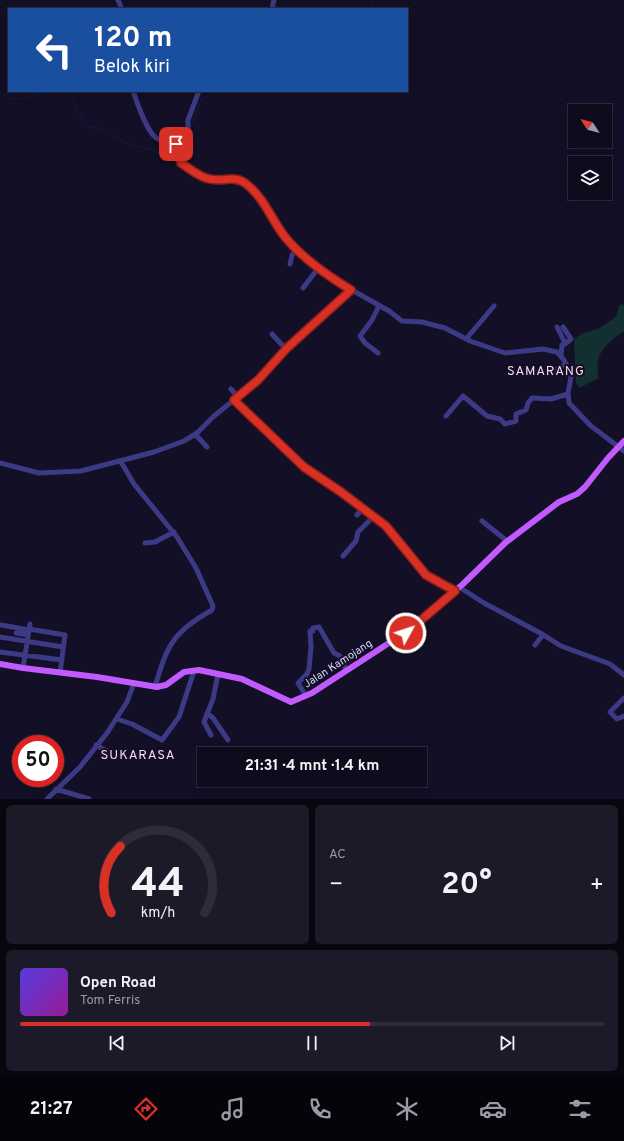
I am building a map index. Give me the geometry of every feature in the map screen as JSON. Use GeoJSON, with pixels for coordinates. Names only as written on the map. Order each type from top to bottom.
{"type":"FeatureCollection","features":[{"type":"Feature","properties":{"kind":"main road","name":"Jalan Kamojang"},"geometry":{"type":"LineString","coordinates":[[155,687],[166,685],[184,672],[208,671],[242,679],[288,702],[296,701],[306,696],[406,633],[457,589],[507,541],[559,502],[577,494],[585,487],[608,458],[621,449],[624,441]]}},
{"type":"Feature","properties":{"kind":"main road"},"geometry":{"type":"LineString","coordinates":[[0,664],[155,687]]}},
{"type":"Feature","properties":{"kind":"street"},"geometry":{"type":"LineString","coordinates":[[267,0],[274,0]]}},
{"type":"Feature","properties":{"kind":"street"},"geometry":{"type":"LineString","coordinates":[[133,92],[139,108],[153,134],[159,139],[176,144]]}},
{"type":"Feature","properties":{"kind":"street"},"geometry":{"type":"LineString","coordinates":[[176,144],[188,131],[188,120],[199,92]]}},
{"type":"Feature","properties":{"kind":"street"},"geometry":{"type":"LineString","coordinates":[[176,144],[181,163],[205,178],[219,180],[235,178],[246,184],[261,199],[282,233],[297,250],[351,290],[403,322],[417,322],[439,326],[466,339],[505,353],[543,349],[554,351],[561,356],[572,378],[568,394],[571,405],[591,426],[621,449]]}},
{"type":"Feature","properties":{"kind":"street"},"geometry":{"type":"LineString","coordinates":[[290,264],[292,255],[297,250]]}},
{"type":"Feature","properties":{"kind":"street"},"geometry":{"type":"LineString","coordinates":[[303,288],[319,267]]}},
{"type":"Feature","properties":{"kind":"street"},"geometry":{"type":"LineString","coordinates":[[0,463],[39,473],[96,468],[154,452],[195,434],[258,380],[287,348],[351,290]]}},
{"type":"Feature","properties":{"kind":"street"},"geometry":{"type":"LineString","coordinates":[[378,353],[360,336],[372,320],[379,306]]}},
{"type":"Feature","properties":{"kind":"street"},"geometry":{"type":"LineString","coordinates":[[466,339],[494,306]]}},
{"type":"Feature","properties":{"kind":"street"},"geometry":{"type":"LineString","coordinates":[[557,327],[565,344]]}},
{"type":"Feature","properties":{"kind":"street"},"geometry":{"type":"LineString","coordinates":[[561,356],[562,345],[571,339],[563,327]]}},
{"type":"Feature","properties":{"kind":"street"},"geometry":{"type":"LineString","coordinates":[[272,334],[287,348]]}},
{"type":"Feature","properties":{"kind":"street"},"geometry":{"type":"LineString","coordinates":[[551,373],[566,364]]}},
{"type":"Feature","properties":{"kind":"street"},"geometry":{"type":"LineString","coordinates":[[231,389],[236,399],[304,467],[374,516],[399,540],[426,575],[484,603],[561,646],[610,664],[624,675]]}},
{"type":"Feature","properties":{"kind":"street"},"geometry":{"type":"LineString","coordinates":[[446,416],[463,396],[487,416],[500,419],[505,424],[516,421],[516,414],[526,410],[528,403],[532,398],[551,399],[568,394]]}},
{"type":"Feature","properties":{"kind":"street"},"geometry":{"type":"LineString","coordinates":[[195,434],[207,447]]}},
{"type":"Feature","properties":{"kind":"street"},"geometry":{"type":"LineString","coordinates":[[121,462],[134,484],[174,532],[196,568],[214,607],[190,624],[168,649],[155,687]]}},
{"type":"Feature","properties":{"kind":"street"},"geometry":{"type":"LineString","coordinates":[[357,515],[363,508]]}},
{"type":"Feature","properties":{"kind":"street"},"geometry":{"type":"LineString","coordinates":[[343,556],[356,541],[358,532],[374,516]]}},
{"type":"Feature","properties":{"kind":"street"},"geometry":{"type":"LineString","coordinates":[[482,521],[507,541]]}},
{"type":"Feature","properties":{"kind":"street"},"geometry":{"type":"LineString","coordinates":[[145,543],[155,542],[174,532]]}},
{"type":"Feature","properties":{"kind":"street"},"geometry":{"type":"LineString","coordinates":[[1,625],[64,634],[60,673]]}},
{"type":"Feature","properties":{"kind":"street"},"geometry":{"type":"LineString","coordinates":[[306,696],[298,684],[308,673],[311,648],[310,631],[313,631],[313,628],[319,627],[334,653],[340,656],[346,670]]}},
{"type":"Feature","properties":{"kind":"street"},"geometry":{"type":"LineString","coordinates":[[16,633],[29,629]]}},
{"type":"Feature","properties":{"kind":"street"},"geometry":{"type":"LineString","coordinates":[[23,668],[29,629]]}},
{"type":"Feature","properties":{"kind":"street"},"geometry":{"type":"LineString","coordinates":[[535,645],[543,635]]}},
{"type":"Feature","properties":{"kind":"street"},"geometry":{"type":"LineString","coordinates":[[0,637],[63,647]]}},
{"type":"Feature","properties":{"kind":"street"},"geometry":{"type":"LineString","coordinates":[[0,652],[62,660]]}},
{"type":"Feature","properties":{"kind":"street"},"geometry":{"type":"LineString","coordinates":[[117,719],[132,724],[162,740],[179,717],[194,671]]}},
{"type":"Feature","properties":{"kind":"street"},"geometry":{"type":"LineString","coordinates":[[211,735],[204,724],[216,689],[218,674]]}},
{"type":"Feature","properties":{"kind":"street"},"geometry":{"type":"LineString","coordinates":[[47,799],[80,767],[117,719],[134,683]]}},
{"type":"Feature","properties":{"kind":"street"},"geometry":{"type":"LineString","coordinates":[[624,698],[610,712],[617,719],[624,716]]}},
{"type":"Feature","properties":{"kind":"street"},"geometry":{"type":"LineString","coordinates":[[207,713],[213,718],[228,740]]}},
{"type":"Feature","properties":{"kind":"street"},"geometry":{"type":"LineString","coordinates":[[96,745],[110,753]]}},
{"type":"Feature","properties":{"kind":"street"},"geometry":{"type":"LineString","coordinates":[[56,789],[89,799]]}},
{"type":"Feature","properties":{"kind":"green space"},"geometry":{"type":"Polygon","coordinates":[[[620,304],[624,305],[624,331],[602,350],[598,362],[599,378],[579,388],[576,383],[574,339],[583,333],[598,329],[616,317],[620,304]]]}},
{"type":"Feature","properties":{"kind":"waterway"},"geometry":{"type":"LineString","coordinates":[[371,8],[372,0]]}},
{"type":"Feature","properties":{"kind":"waterway"},"geometry":{"type":"LineString","coordinates":[[0,91],[9,98],[13,99],[45,92]]}},
{"type":"Feature","properties":{"kind":"waterway"},"geometry":{"type":"LineString","coordinates":[[68,92],[73,99],[83,121],[88,126],[101,129],[124,142],[158,152],[175,147]]}},
{"type":"Feature","properties":{"kind":"waterway"},"geometry":{"type":"LineString","coordinates":[[190,129],[202,98],[217,92]]}},
{"type":"Feature","properties":{"kind":"waterway"},"geometry":{"type":"LineString","coordinates":[[179,144],[187,136]]}},
{"type":"Feature","properties":{"kind":"district","name":"SAMARANG"},"geometry":{"type":"Point","coordinates":[546,372]}},
{"type":"Feature","properties":{"kind":"district","name":"SUKARASA"},"geometry":{"type":"Point","coordinates":[138,756]}},
{"type":"Feature","properties":{"kind":"route"},"geometry":{"type":"LineString","coordinates":[[176,144],[179,161],[203,177],[210,180],[235,178],[246,184],[261,199],[290,243],[336,281],[351,290],[301,337],[287,348],[258,380],[234,400],[304,467],[325,480],[386,526],[404,546],[426,575],[455,591],[406,633]]}}]}
